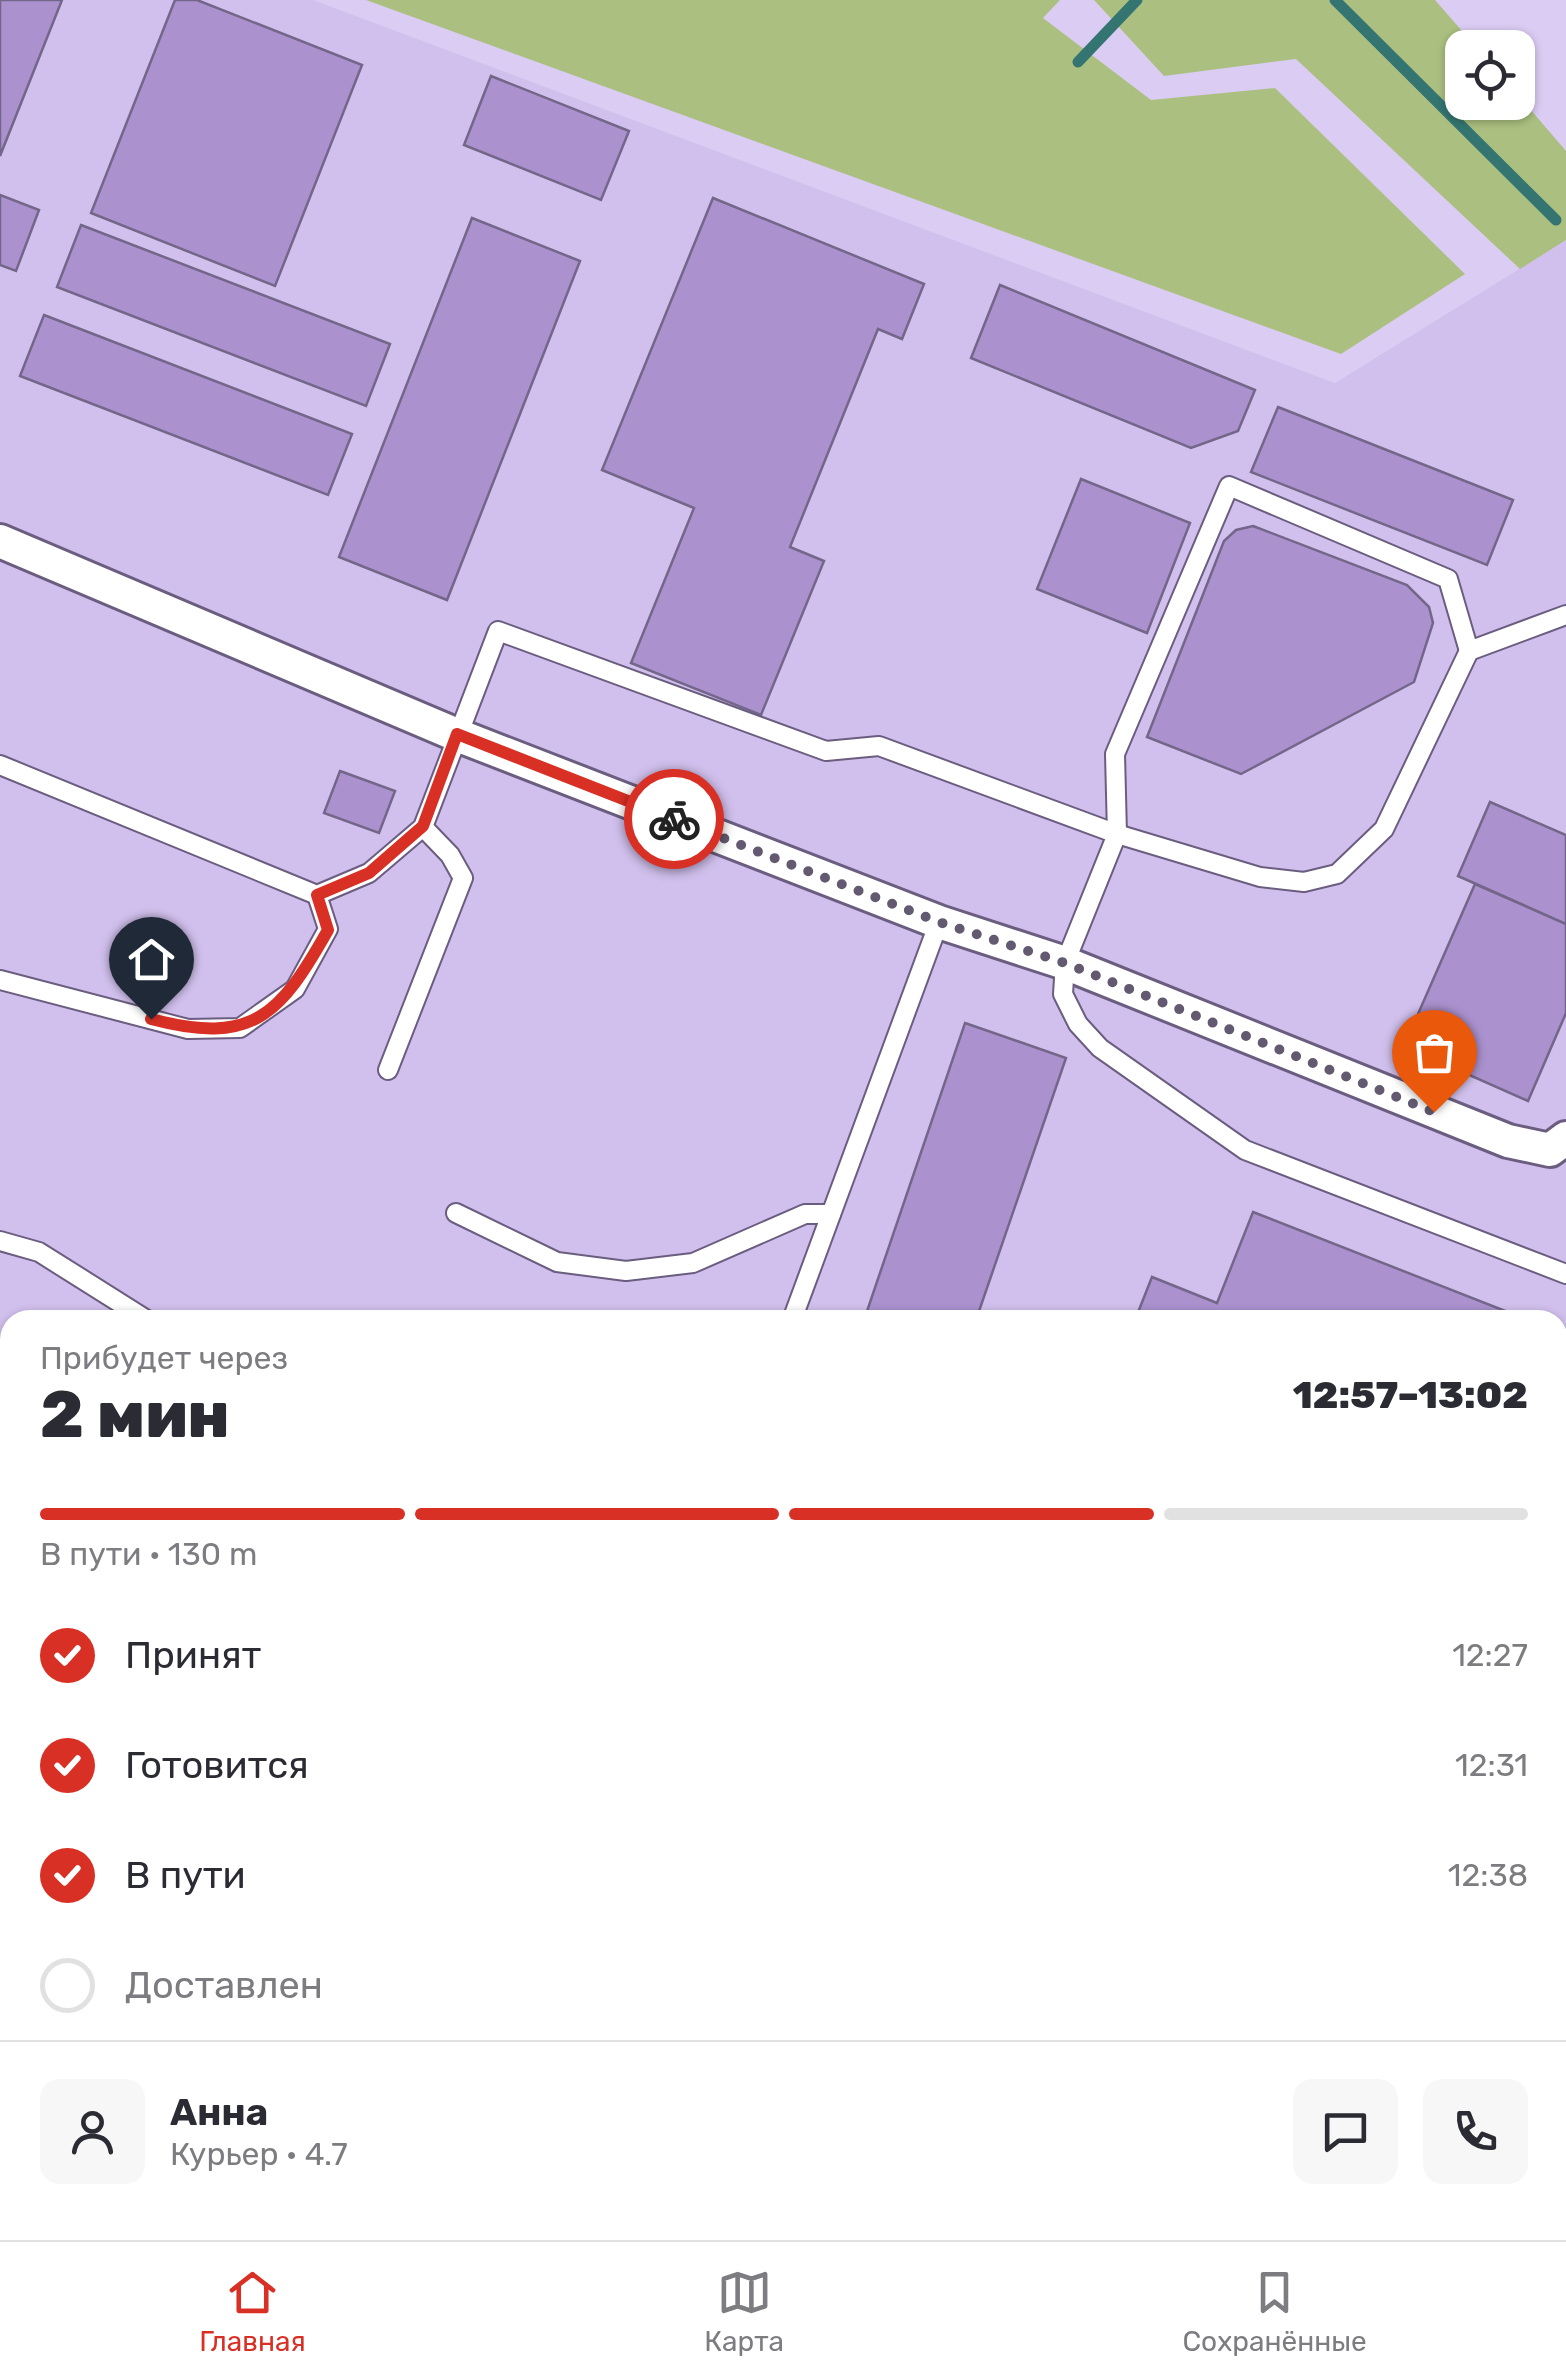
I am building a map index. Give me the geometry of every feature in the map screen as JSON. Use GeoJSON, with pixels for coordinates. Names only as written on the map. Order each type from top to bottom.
{"type":"FeatureCollection","features":[{"type":"Feature","properties":{"kind":"street"},"geometry":{"type":"LineString","coordinates":[[0,541],[457,734],[939,922],[1065,963],[1508,1141],[1550,1150],[1566,1138]]}},
{"type":"Feature","properties":{"kind":"lane"},"geometry":{"type":"LineString","coordinates":[[0,766],[317,895],[369,873],[423,826],[498,631],[826,751],[879,746],[1117,834],[1260,877],[1304,882],[1337,874],[1384,829],[1469,651],[1448,579],[1229,486],[1115,754],[1117,834],[1065,963],[1063,994],[1078,1024],[1100,1048],[1244,1150],[1566,1274]]}},
{"type":"Feature","properties":{"kind":"lane"},"geometry":{"type":"LineString","coordinates":[[1469,651],[1566,616]]}},
{"type":"Feature","properties":{"kind":"lane"},"geometry":{"type":"LineString","coordinates":[[388,1070],[462,878],[450,855],[423,826]]}},
{"type":"Feature","properties":{"kind":"lane"},"geometry":{"type":"LineString","coordinates":[[0,980],[188,1029],[240,1028],[295,990],[328,930],[317,895]]}},
{"type":"Feature","properties":{"kind":"lane"},"geometry":{"type":"LineString","coordinates":[[796,1310],[939,922]]}},
{"type":"Feature","properties":{"kind":"lane"},"geometry":{"type":"LineString","coordinates":[[456,1213],[557,1262],[626,1271],[693,1263],[805,1214],[831,1214]]}},
{"type":"Feature","properties":{"kind":"lane"},"geometry":{"type":"LineString","coordinates":[[0,1241],[40,1252],[131,1310]]}},
{"type":"Feature","properties":{"kind":"shaded area"},"geometry":{"type":"Polygon","coordinates":[[[0,0],[313,0],[1335,383],[1566,240],[1566,1310],[0,1310],[0,0]]]}},
{"type":"Feature","properties":{"kind":"green space"},"geometry":{"type":"Polygon","coordinates":[[[366,0],[1060,0],[1043,18],[1151,100],[1275,88],[1465,274],[1341,354],[366,0]]]}},
{"type":"Feature","properties":{"kind":"green space"},"geometry":{"type":"Polygon","coordinates":[[[1094,0],[1435,0],[1461,30],[1445,30],[1445,120],[1535,120],[1535,115],[1566,151],[1566,240],[1520,269],[1296,59],[1164,76],[1094,0]]]}},
{"type":"Feature","properties":{"kind":"building"},"geometry":{"type":"Polygon","coordinates":[[[0,0],[62,0],[0,156],[0,0]]]}},
{"type":"Feature","properties":{"kind":"building"},"geometry":{"type":"Polygon","coordinates":[[[175,0],[197,0],[362,65],[275,286],[91,213],[175,0]]]}},
{"type":"Feature","properties":{"kind":"building"},"geometry":{"type":"Polygon","coordinates":[[[491,76],[629,131],[601,200],[464,145],[491,76]]]}},
{"type":"Feature","properties":{"kind":"building"},"geometry":{"type":"Polygon","coordinates":[[[0,195],[39,210],[16,271],[0,265],[0,195]]]}},
{"type":"Feature","properties":{"kind":"building"},"geometry":{"type":"Polygon","coordinates":[[[713,198],[924,284],[902,339],[878,329],[790,547],[824,561],[761,715],[631,663],[694,508],[602,470],[713,198]]]}},
{"type":"Feature","properties":{"kind":"building"},"geometry":{"type":"Polygon","coordinates":[[[472,218],[580,261],[447,600],[339,557],[472,218]]]}},
{"type":"Feature","properties":{"kind":"building"},"geometry":{"type":"Polygon","coordinates":[[[81,225],[390,344],[366,406],[57,287],[81,225]]]}},
{"type":"Feature","properties":{"kind":"building"},"geometry":{"type":"Polygon","coordinates":[[[1000,285],[1255,390],[1238,431],[1191,448],[971,358],[1000,285]]]}},
{"type":"Feature","properties":{"kind":"building"},"geometry":{"type":"Polygon","coordinates":[[[44,315],[352,434],[328,495],[20,376],[44,315]]]}},
{"type":"Feature","properties":{"kind":"building"},"geometry":{"type":"Polygon","coordinates":[[[1278,407],[1513,500],[1487,565],[1251,472],[1278,407]]]}},
{"type":"Feature","properties":{"kind":"building"},"geometry":{"type":"Polygon","coordinates":[[[1081,479],[1190,523],[1147,633],[1037,589],[1081,479]]]}},
{"type":"Feature","properties":{"kind":"building"},"geometry":{"type":"Polygon","coordinates":[[[1253,526],[1407,585],[1429,607],[1433,623],[1414,682],[1241,774],[1147,737],[1224,541],[1236,530],[1253,526]]]}},
{"type":"Feature","properties":{"kind":"building"},"geometry":{"type":"Polygon","coordinates":[[[340,771],[395,791],[379,833],[324,813],[340,771]]]}},
{"type":"Feature","properties":{"kind":"building"},"geometry":{"type":"Polygon","coordinates":[[[1490,802],[1566,835],[1566,924],[1458,876],[1490,802]]]}},
{"type":"Feature","properties":{"kind":"building"},"geometry":{"type":"Polygon","coordinates":[[[1475,884],[1566,924],[1566,1013],[1528,1101],[1404,1046],[1475,884]]]}},
{"type":"Feature","properties":{"kind":"building"},"geometry":{"type":"Polygon","coordinates":[[[965,1023],[1066,1058],[979,1310],[867,1310],[965,1023]]]}},
{"type":"Feature","properties":{"kind":"building"},"geometry":{"type":"Polygon","coordinates":[[[1253,1212],[1503,1310],[1139,1310],[1152,1277],[1217,1303],[1253,1212]]]}},
{"type":"Feature","properties":{"kind":"waterway"},"geometry":{"type":"LineString","coordinates":[[1078,62],[1137,0]]}},
{"type":"Feature","properties":{"kind":"waterway"},"geometry":{"type":"LineString","coordinates":[[1335,0],[1556,220]]}},
{"type":"Feature","properties":{"kind":"way so far"},"geometry":{"type":"LineString","coordinates":[[674,819],[939,922],[1065,963],[1434,1112]]}},
{"type":"Feature","properties":{"kind":"route"},"geometry":{"type":"LineString","coordinates":[[151,1019],[188,1029],[240,1028],[295,990],[328,930],[317,895],[369,873],[423,826],[457,734],[674,819]]}}]}
